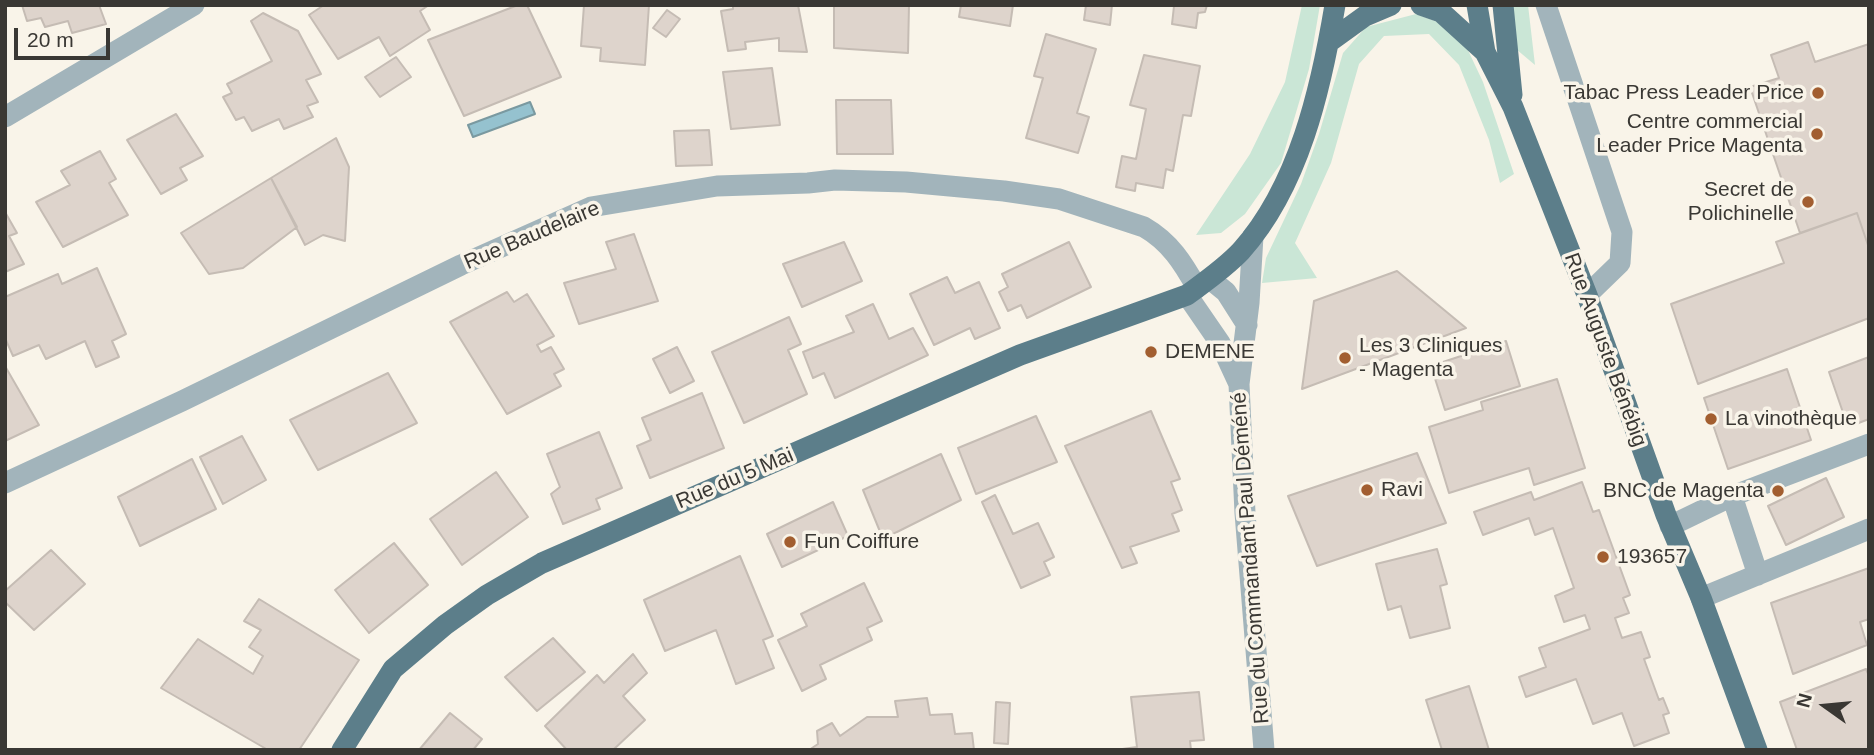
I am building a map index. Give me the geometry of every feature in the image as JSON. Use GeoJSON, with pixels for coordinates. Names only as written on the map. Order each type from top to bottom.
{"type":"FeatureCollection","features":[{"type":"Feature","properties":{"kind":"main road","name":"Rue du Commandant Paul Déméné"},"geometry":{"type":"LineString","coordinates":[[1328,5],[1329,42]]}},
{"type":"Feature","properties":{"kind":"main road","name":"Rue du Commandant Paul Déméné"},"geometry":{"type":"LineString","coordinates":[[1198,287],[1228,263],[1253,236],[1298,158],[1329,42],[1335,5]]}},
{"type":"Feature","properties":{"kind":"main road"},"geometry":{"type":"LineString","coordinates":[[1329,42],[1365,16],[1391,5]]}},
{"type":"Feature","properties":{"kind":"main road"},"geometry":{"type":"LineString","coordinates":[[1421,5],[1441,12],[1485,52]]}},
{"type":"Feature","properties":{"kind":"main road","name":"Rue Auguste Bénébig"},"geometry":{"type":"LineString","coordinates":[[1477,5],[1485,52],[1513,107],[1587,295],[1670,526],[1701,598],[1757,750]]}},
{"type":"Feature","properties":{"kind":"main road","name":"Rue Auguste Bénébig"},"geometry":{"type":"LineString","coordinates":[[1503,5],[1513,107]]}},
{"type":"Feature","properties":{"kind":"main road","name":"Rue du 5 Mai"},"geometry":{"type":"LineString","coordinates":[[342,750],[393,669],[445,625],[487,595],[542,563],[1020,355],[1198,287]]}},
{"type":"Feature","properties":{"kind":"street"},"geometry":{"type":"LineString","coordinates":[[5,117],[194,5]]}},
{"type":"Feature","properties":{"kind":"street"},"geometry":{"type":"LineString","coordinates":[[1546,5],[1622,232],[1620,263],[1587,295]]}},
{"type":"Feature","properties":{"kind":"street","name":"Rue Baudelaire"},"geometry":{"type":"LineString","coordinates":[[5,483],[182,401],[461,265],[591,207],[716,186],[835,180],[906,182],[1059,199],[1111,215],[1157,234],[1176,254],[1198,287]]}},
{"type":"Feature","properties":{"kind":"street","name":"Rue du Commandant Paul Déméné"},"geometry":{"type":"LineString","coordinates":[[1253,236],[1240,384],[1245,513],[1264,750]]}},
{"type":"Feature","properties":{"kind":"street"},"geometry":{"type":"LineString","coordinates":[[1198,287],[1226,292],[1247,325]]}},
{"type":"Feature","properties":{"kind":"street"},"geometry":{"type":"LineString","coordinates":[[1198,287],[1240,384]]}},
{"type":"Feature","properties":{"kind":"street"},"geometry":{"type":"LineString","coordinates":[[1670,526],[1732,496],[1869,444]]}},
{"type":"Feature","properties":{"kind":"street"},"geometry":{"type":"LineString","coordinates":[[1732,496],[1758,575]]}},
{"type":"Feature","properties":{"kind":"street"},"geometry":{"type":"LineString","coordinates":[[1701,598],[1869,529]]}},
{"type":"Feature","properties":{"kind":"green space"},"geometry":{"type":"Polygon","coordinates":[[[1302,5],[1320,5],[1309,69],[1281,163],[1245,214],[1221,233],[1196,235],[1250,154],[1285,82],[1302,5]]]}},
{"type":"Feature","properties":{"kind":"green space"},"geometry":{"type":"Polygon","coordinates":[[[1511,5],[1528,5],[1535,65],[1516,49],[1511,5]]]}},
{"type":"Feature","properties":{"kind":"green space"},"geometry":{"type":"Polygon","coordinates":[[[1416,14],[1443,24],[1466,46],[1483,82],[1514,174],[1500,183],[1489,140],[1459,65],[1429,34],[1384,36],[1359,64],[1331,163],[1295,243],[1317,278],[1262,283],[1266,258],[1301,184],[1343,53],[1366,27],[1416,14]]]}},
{"type":"Feature","properties":{"kind":"water"},"geometry":{"type":"Polygon","coordinates":[[[530,102],[535,114],[473,137],[468,125],[530,102]]]}},
{"type":"Feature","properties":{"kind":"building"},"geometry":{"type":"Polygon","coordinates":[[[22,5],[99,5],[106,24],[72,33],[68,21],[45,27],[41,18],[27,21],[22,5]]]}},
{"type":"Feature","properties":{"kind":"building"},"geometry":{"type":"Polygon","coordinates":[[[324,5],[429,5],[420,11],[430,30],[390,56],[379,37],[338,59],[309,15],[324,5]]]}},
{"type":"Feature","properties":{"kind":"building"},"geometry":{"type":"Polygon","coordinates":[[[518,5],[527,5],[561,77],[464,116],[428,40],[518,5]]]}},
{"type":"Feature","properties":{"kind":"building"},"geometry":{"type":"Polygon","coordinates":[[[584,5],[649,5],[645,65],[600,61],[601,48],[581,46],[584,5]]]}},
{"type":"Feature","properties":{"kind":"building"},"geometry":{"type":"Polygon","coordinates":[[[733,5],[798,5],[807,52],[779,51],[779,38],[745,42],[746,49],[728,51],[721,11],[733,9],[733,5]]]}},
{"type":"Feature","properties":{"kind":"building"},"geometry":{"type":"Polygon","coordinates":[[[834,5],[909,5],[908,53],[834,48],[834,5]]]}},
{"type":"Feature","properties":{"kind":"building"},"geometry":{"type":"Polygon","coordinates":[[[961,5],[1013,5],[1010,26],[959,17],[961,5]]]}},
{"type":"Feature","properties":{"kind":"building"},"geometry":{"type":"Polygon","coordinates":[[[1086,5],[1112,5],[1110,25],[1084,20],[1086,5]]]}},
{"type":"Feature","properties":{"kind":"building"},"geometry":{"type":"Polygon","coordinates":[[[1169,5],[1207,5],[1205,12],[1198,13],[1196,28],[1172,24],[1174,6],[1169,5]]]}},
{"type":"Feature","properties":{"kind":"building"},"geometry":{"type":"Polygon","coordinates":[[[667,10],[680,19],[666,37],[653,28],[667,10]]]}},
{"type":"Feature","properties":{"kind":"building"},"geometry":{"type":"Polygon","coordinates":[[[263,13],[298,31],[321,74],[306,80],[318,102],[307,106],[313,117],[284,129],[279,119],[252,131],[244,117],[236,120],[223,97],[232,93],[227,84],[272,61],[251,21],[263,13]]]}},
{"type":"Feature","properties":{"kind":"building"},"geometry":{"type":"Polygon","coordinates":[[[1046,34],[1096,49],[1077,113],[1089,117],[1078,153],[1026,138],[1043,78],[1034,76],[1046,34]]]}},
{"type":"Feature","properties":{"kind":"building","name":"Centre commercial Leader Price Magenta"},"geometry":{"type":"Polygon","coordinates":[[[1808,42],[1815,62],[1869,44],[1869,248],[1857,213],[1800,233],[1750,87],[1779,78],[1771,55],[1808,42]]]}},
{"type":"Feature","properties":{"kind":"building"},"geometry":{"type":"Polygon","coordinates":[[[1144,55],[1200,66],[1191,116],[1183,115],[1173,171],[1166,169],[1163,188],[1136,183],[1135,191],[1116,187],[1122,156],[1136,159],[1146,109],[1130,105],[1144,55]]]}},
{"type":"Feature","properties":{"kind":"building"},"geometry":{"type":"Polygon","coordinates":[[[396,57],[411,77],[380,97],[365,77],[396,57]]]}},
{"type":"Feature","properties":{"kind":"building"},"geometry":{"type":"Polygon","coordinates":[[[772,68],[780,125],[731,129],[723,72],[772,68]]]}},
{"type":"Feature","properties":{"kind":"building"},"geometry":{"type":"Polygon","coordinates":[[[836,100],[891,100],[893,154],[837,154],[836,100]]]}},
{"type":"Feature","properties":{"kind":"building"},"geometry":{"type":"Polygon","coordinates":[[[176,114],[203,156],[180,168],[187,180],[161,194],[127,140],[176,114]]]}},
{"type":"Feature","properties":{"kind":"building"},"geometry":{"type":"Polygon","coordinates":[[[709,130],[712,165],[676,166],[674,131],[709,130]]]}},
{"type":"Feature","properties":{"kind":"building"},"geometry":{"type":"Polygon","coordinates":[[[336,138],[349,167],[345,241],[323,235],[305,245],[271,178],[336,138]]]}},
{"type":"Feature","properties":{"kind":"building"},"geometry":{"type":"Polygon","coordinates":[[[100,151],[116,179],[109,183],[128,215],[63,247],[36,202],[70,185],[61,171],[100,151]]]}},
{"type":"Feature","properties":{"kind":"building"},"geometry":{"type":"Polygon","coordinates":[[[271,178],[297,227],[243,268],[209,274],[181,233],[271,178]]]}},
{"type":"Feature","properties":{"kind":"building"},"geometry":{"type":"Polygon","coordinates":[[[5,212],[17,233],[9,236],[24,264],[5,272],[5,212]]]}},
{"type":"Feature","properties":{"kind":"building"},"geometry":{"type":"Polygon","coordinates":[[[1857,213],[1869,248],[1869,318],[1698,384],[1671,304],[1784,263],[1776,242],[1857,213]]]}},
{"type":"Feature","properties":{"kind":"building"},"geometry":{"type":"Polygon","coordinates":[[[634,234],[658,301],[579,324],[564,283],[616,269],[606,242],[634,234]]]}},
{"type":"Feature","properties":{"kind":"building"},"geometry":{"type":"Polygon","coordinates":[[[844,242],[862,281],[802,307],[783,264],[844,242]]]}},
{"type":"Feature","properties":{"kind":"building"},"geometry":{"type":"Polygon","coordinates":[[[1069,242],[1091,287],[1027,318],[1021,305],[1008,311],[999,292],[1008,287],[1002,274],[1069,242]]]}},
{"type":"Feature","properties":{"kind":"building"},"geometry":{"type":"Polygon","coordinates":[[[97,268],[126,334],[112,341],[119,357],[96,367],[85,341],[46,359],[39,345],[13,356],[5,338],[5,297],[58,274],[62,284],[97,268]]]}},
{"type":"Feature","properties":{"kind":"building","name":"Les 3 Cliniques - Magenta"},"geometry":{"type":"Polygon","coordinates":[[[1397,271],[1466,328],[1302,389],[1314,301],[1397,271]]]}},
{"type":"Feature","properties":{"kind":"building"},"geometry":{"type":"Polygon","coordinates":[[[947,277],[955,293],[979,282],[1000,328],[975,339],[970,328],[934,345],[910,294],[947,277]]]}},
{"type":"Feature","properties":{"kind":"building"},"geometry":{"type":"Polygon","coordinates":[[[507,292],[514,302],[527,294],[554,336],[537,345],[541,352],[551,347],[564,369],[554,374],[561,386],[507,414],[450,322],[507,292]]]}},
{"type":"Feature","properties":{"kind":"building"},"geometry":{"type":"Polygon","coordinates":[[[873,304],[889,339],[913,328],[928,355],[835,398],[824,373],[813,378],[803,352],[854,332],[846,316],[873,304]]]}},
{"type":"Feature","properties":{"kind":"building"},"geometry":{"type":"Polygon","coordinates":[[[789,317],[801,344],[788,350],[807,394],[744,423],[712,352],[789,317]]]}},
{"type":"Feature","properties":{"kind":"building"},"geometry":{"type":"Polygon","coordinates":[[[1506,341],[1520,386],[1445,410],[1431,366],[1506,341]]]}},
{"type":"Feature","properties":{"kind":"building"},"geometry":{"type":"Polygon","coordinates":[[[677,347],[694,381],[670,393],[653,359],[677,347]]]}},
{"type":"Feature","properties":{"kind":"building"},"geometry":{"type":"Polygon","coordinates":[[[1869,357],[1869,419],[1848,427],[1829,372],[1869,357]]]}},
{"type":"Feature","properties":{"kind":"building"},"geometry":{"type":"Polygon","coordinates":[[[5,366],[39,425],[5,441],[5,366]]]}},
{"type":"Feature","properties":{"kind":"building"},"geometry":{"type":"Polygon","coordinates":[[[1787,369],[1811,440],[1728,469],[1704,398],[1787,369]]]}},
{"type":"Feature","properties":{"kind":"building"},"geometry":{"type":"Polygon","coordinates":[[[388,373],[417,423],[318,470],[290,420],[388,373]]]}},
{"type":"Feature","properties":{"kind":"building"},"geometry":{"type":"Polygon","coordinates":[[[1557,379],[1585,468],[1534,485],[1529,468],[1449,493],[1429,427],[1483,410],[1481,402],[1557,379]]]}},
{"type":"Feature","properties":{"kind":"building"},"geometry":{"type":"Polygon","coordinates":[[[702,393],[724,448],[650,478],[637,446],[651,440],[642,418],[702,393]]]}},
{"type":"Feature","properties":{"kind":"building"},"geometry":{"type":"Polygon","coordinates":[[[1151,411],[1180,479],[1171,482],[1182,510],[1172,514],[1179,531],[1130,547],[1137,563],[1122,568],[1065,446],[1151,411]]]}},
{"type":"Feature","properties":{"kind":"building"},"geometry":{"type":"Polygon","coordinates":[[[1036,416],[1057,462],[976,494],[958,448],[1036,416]]]}},
{"type":"Feature","properties":{"kind":"building"},"geometry":{"type":"Polygon","coordinates":[[[599,432],[622,488],[596,499],[600,509],[563,524],[551,494],[560,487],[547,454],[599,432]]]}},
{"type":"Feature","properties":{"kind":"building"},"geometry":{"type":"Polygon","coordinates":[[[242,436],[266,480],[223,504],[200,457],[242,436]]]}},
{"type":"Feature","properties":{"kind":"building"},"geometry":{"type":"Polygon","coordinates":[[[1417,453],[1446,523],[1317,566],[1288,496],[1417,453]]]}},
{"type":"Feature","properties":{"kind":"building"},"geometry":{"type":"Polygon","coordinates":[[[941,454],[961,500],[883,539],[863,490],[941,454]]]}},
{"type":"Feature","properties":{"kind":"building"},"geometry":{"type":"Polygon","coordinates":[[[192,459],[216,509],[140,546],[118,497],[192,459]]]}},
{"type":"Feature","properties":{"kind":"building"},"geometry":{"type":"Polygon","coordinates":[[[496,472],[528,517],[462,565],[430,519],[496,472]]]}},
{"type":"Feature","properties":{"kind":"building"},"geometry":{"type":"Polygon","coordinates":[[[1826,478],[1844,517],[1786,545],[1768,506],[1826,478]]]}},
{"type":"Feature","properties":{"kind":"building"},"geometry":{"type":"Polygon","coordinates":[[[1582,482],[1593,512],[1599,510],[1630,595],[1623,598],[1629,613],[1615,618],[1622,638],[1641,632],[1650,657],[1644,659],[1659,700],[1663,698],[1669,713],[1663,715],[1669,733],[1634,746],[1622,713],[1593,724],[1576,679],[1526,697],[1519,677],[1546,667],[1539,648],[1590,629],[1585,615],[1564,622],[1555,596],[1574,588],[1553,528],[1535,535],[1529,518],[1483,535],[1474,512],[1531,492],[1534,500],[1582,482]]]}},
{"type":"Feature","properties":{"kind":"building"},"geometry":{"type":"Polygon","coordinates":[[[995,495],[1013,534],[1038,523],[1054,557],[1044,562],[1050,575],[1021,588],[982,502],[995,495]]]}},
{"type":"Feature","properties":{"kind":"building"},"geometry":{"type":"Polygon","coordinates":[[[833,502],[848,536],[782,567],[767,534],[833,502]]]}},
{"type":"Feature","properties":{"kind":"building"},"geometry":{"type":"Polygon","coordinates":[[[394,543],[428,585],[369,633],[335,590],[394,543]]]}},
{"type":"Feature","properties":{"kind":"building"},"geometry":{"type":"Polygon","coordinates":[[[1437,549],[1447,584],[1440,586],[1450,628],[1410,638],[1401,606],[1388,610],[1376,564],[1437,549]]]}},
{"type":"Feature","properties":{"kind":"building"},"geometry":{"type":"Polygon","coordinates":[[[51,550],[85,584],[34,630],[5,602],[5,591],[51,550]]]}},
{"type":"Feature","properties":{"kind":"building"},"geometry":{"type":"Polygon","coordinates":[[[740,556],[773,636],[763,640],[774,668],[736,684],[716,630],[665,651],[644,600],[740,556]]]}},
{"type":"Feature","properties":{"kind":"building"},"geometry":{"type":"Polygon","coordinates":[[[1869,568],[1869,619],[1860,622],[1867,645],[1793,674],[1771,603],[1869,568]]]}},
{"type":"Feature","properties":{"kind":"building"},"geometry":{"type":"Polygon","coordinates":[[[864,583],[882,621],[867,628],[872,640],[820,665],[826,679],[802,691],[778,640],[807,626],[801,614],[864,583]]]}},
{"type":"Feature","properties":{"kind":"building"},"geometry":{"type":"Polygon","coordinates":[[[259,599],[359,660],[299,750],[268,750],[161,688],[198,639],[253,674],[263,656],[249,647],[261,630],[244,621],[259,599]]]}},
{"type":"Feature","properties":{"kind":"building"},"geometry":{"type":"Polygon","coordinates":[[[553,638],[585,672],[537,711],[505,677],[553,638]]]}},
{"type":"Feature","properties":{"kind":"building"},"geometry":{"type":"Polygon","coordinates":[[[633,654],[647,673],[623,696],[645,720],[613,750],[567,750],[545,726],[597,675],[604,683],[633,654]]]}},
{"type":"Feature","properties":{"kind":"building"},"geometry":{"type":"Polygon","coordinates":[[[1866,669],[1869,676],[1869,750],[1797,750],[1780,702],[1866,669]]]}},
{"type":"Feature","properties":{"kind":"building"},"geometry":{"type":"Polygon","coordinates":[[[1469,686],[1489,750],[1442,750],[1426,700],[1469,686]]]}},
{"type":"Feature","properties":{"kind":"building"},"geometry":{"type":"Polygon","coordinates":[[[1199,692],[1204,740],[1190,741],[1191,750],[1115,750],[1137,747],[1131,697],[1199,692]]]}},
{"type":"Feature","properties":{"kind":"building"},"geometry":{"type":"Polygon","coordinates":[[[927,698],[930,715],[952,714],[955,734],[972,733],[974,750],[809,750],[818,744],[817,731],[832,723],[840,736],[867,717],[898,717],[895,701],[927,698]]]}},
{"type":"Feature","properties":{"kind":"building"},"geometry":{"type":"Polygon","coordinates":[[[996,702],[1010,703],[1008,744],[994,743],[996,702]]]}},
{"type":"Feature","properties":{"kind":"building"},"geometry":{"type":"Polygon","coordinates":[[[450,713],[482,739],[473,750],[419,750],[450,713]]]}},
{"type":"Feature","properties":{"kind":"place","name":"Tabac Press Leader Price"},"geometry":{"type":"Point","coordinates":[1818,93]}},
{"type":"Feature","properties":{"kind":"place","name":"Centre commercial Leader Price Magenta"},"geometry":{"type":"Point","coordinates":[1817,134]}},
{"type":"Feature","properties":{"kind":"place","name":"Secret de Polichinelle"},"geometry":{"type":"Point","coordinates":[1808,202]}},
{"type":"Feature","properties":{"kind":"place","name":"DEMENE"},"geometry":{"type":"Point","coordinates":[1151,352]}},
{"type":"Feature","properties":{"kind":"place","name":"Les 3 Cliniques - Magenta"},"geometry":{"type":"Point","coordinates":[1345,358]}},
{"type":"Feature","properties":{"kind":"place","name":"La vinothèque"},"geometry":{"type":"Point","coordinates":[1711,419]}},
{"type":"Feature","properties":{"kind":"place","name":"Ravi"},"geometry":{"type":"Point","coordinates":[1367,490]}},
{"type":"Feature","properties":{"kind":"place","name":"BNC de Magenta"},"geometry":{"type":"Point","coordinates":[1778,491]}},
{"type":"Feature","properties":{"kind":"place","name":"Fun Coiffure"},"geometry":{"type":"Point","coordinates":[790,542]}},
{"type":"Feature","properties":{"kind":"place","name":"193657"},"geometry":{"type":"Point","coordinates":[1603,557]}}]}
